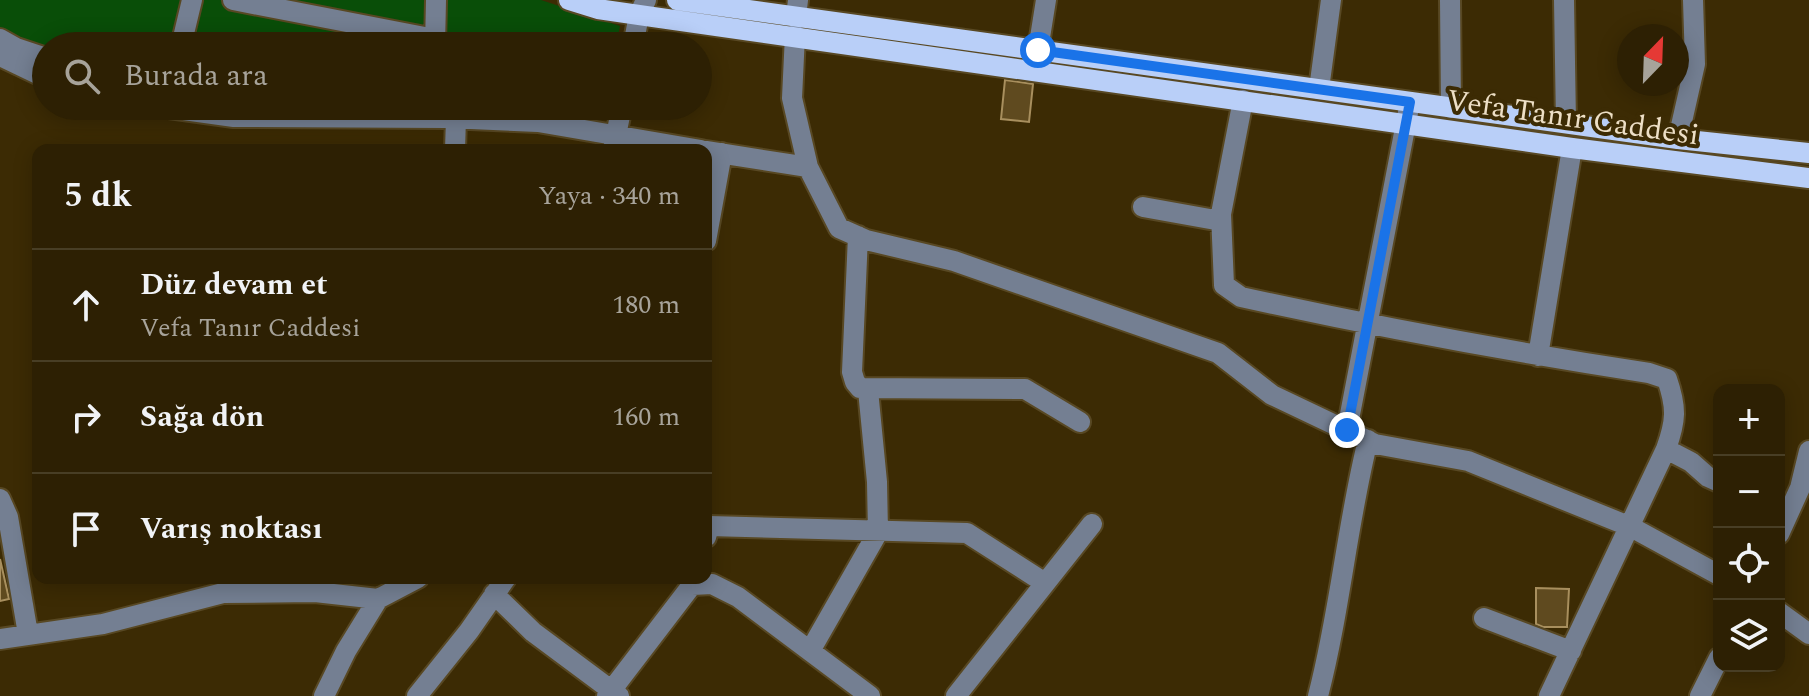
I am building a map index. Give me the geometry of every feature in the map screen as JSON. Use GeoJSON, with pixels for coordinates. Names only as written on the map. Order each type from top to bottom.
{"type":"FeatureCollection","features":[{"type":"Feature","properties":{"kind":"main road","name":"Vefa Tanır Caddesi"},"geometry":{"type":"LineString","coordinates":[[569,0],[598,9],[642,7],[796,17],[1243,100],[1572,148],[1809,178]]}},
{"type":"Feature","properties":{"kind":"main road","name":"Vefa Tanır Caddesi"},"geometry":{"type":"LineString","coordinates":[[677,0],[1678,139],[1809,153]]}},
{"type":"Feature","properties":{"kind":"street"},"geometry":{"type":"LineString","coordinates":[[233,0],[383,32]]}},
{"type":"Feature","properties":{"kind":"street"},"geometry":{"type":"LineString","coordinates":[[435,32],[436,0]]}},
{"type":"Feature","properties":{"kind":"street"},"geometry":{"type":"LineString","coordinates":[[1038,50],[1046,0]]}},
{"type":"Feature","properties":{"kind":"street"},"geometry":{"type":"LineString","coordinates":[[1319,89],[1331,0]]}},
{"type":"Feature","properties":{"kind":"street"},"geometry":{"type":"LineString","coordinates":[[1450,0],[1451,108]]}},
{"type":"Feature","properties":{"kind":"street"},"geometry":{"type":"LineString","coordinates":[[1564,0],[1566,123]]}},
{"type":"Feature","properties":{"kind":"street"},"geometry":{"type":"LineString","coordinates":[[1678,139],[1695,64],[1693,0]]}},
{"type":"Feature","properties":{"kind":"street"},"geometry":{"type":"LineString","coordinates":[[183,32],[188,1]]}},
{"type":"Feature","properties":{"kind":"street"},"geometry":{"type":"LineString","coordinates":[[636,32],[642,7]]}},
{"type":"Feature","properties":{"kind":"street"},"geometry":{"type":"LineString","coordinates":[[796,17],[792,98],[808,167],[839,228],[858,236],[954,261],[1218,353],[1272,395],[1375,444],[1468,461],[1631,527],[1713,572]]}},
{"type":"Feature","properties":{"kind":"street"},"geometry":{"type":"LineString","coordinates":[[0,39],[32,53]]}},
{"type":"Feature","properties":{"kind":"street"},"geometry":{"type":"LineString","coordinates":[[0,56],[32,71]]}},
{"type":"Feature","properties":{"kind":"street"},"geometry":{"type":"LineString","coordinates":[[1243,100],[1221,221],[1224,285],[1232,292],[1241,297],[1368,325],[1649,373],[1667,379],[1674,401],[1675,424],[1666,449],[1549,696]]}},
{"type":"Feature","properties":{"kind":"street"},"geometry":{"type":"LineString","coordinates":[[1347,430],[1410,102]]}},
{"type":"Feature","properties":{"kind":"street"},"geometry":{"type":"LineString","coordinates":[[444,120],[453,144]]}},
{"type":"Feature","properties":{"kind":"street"},"geometry":{"type":"LineString","coordinates":[[514,120],[538,122],[614,143],[619,120]]}},
{"type":"Feature","properties":{"kind":"street"},"geometry":{"type":"LineString","coordinates":[[1538,356],[1572,148]]}},
{"type":"Feature","properties":{"kind":"street"},"geometry":{"type":"LineString","coordinates":[[712,151],[808,167]]}},
{"type":"Feature","properties":{"kind":"street"},"geometry":{"type":"LineString","coordinates":[[1143,207],[1221,221]]}},
{"type":"Feature","properties":{"kind":"street"},"geometry":{"type":"LineString","coordinates":[[858,236],[852,372],[860,388],[1025,389],[1080,422]]}},
{"type":"Feature","properties":{"kind":"street"},"geometry":{"type":"LineString","coordinates":[[810,651],[878,532],[877,482],[868,390]]}},
{"type":"Feature","properties":{"kind":"street"},"geometry":{"type":"LineString","coordinates":[[1318,696],[1333,631],[1355,493],[1368,440]]}},
{"type":"Feature","properties":{"kind":"street"},"geometry":{"type":"LineString","coordinates":[[1666,449],[1691,462],[1713,479]]}},
{"type":"Feature","properties":{"kind":"street"},"geometry":{"type":"LineString","coordinates":[[1782,528],[1800,488],[1809,451]]}},
{"type":"Feature","properties":{"kind":"street"},"geometry":{"type":"LineString","coordinates":[[0,499],[8,517],[28,634]]}},
{"type":"Feature","properties":{"kind":"street"},"geometry":{"type":"LineString","coordinates":[[956,696],[1092,524]]}},
{"type":"Feature","properties":{"kind":"street"},"geometry":{"type":"LineString","coordinates":[[712,526],[967,533],[1045,583]]}},
{"type":"Feature","properties":{"kind":"street"},"geometry":{"type":"LineString","coordinates":[[324,696],[346,651],[378,599],[407,584]]}},
{"type":"Feature","properties":{"kind":"street"},"geometry":{"type":"LineString","coordinates":[[417,696],[500,586],[533,632],[613,694],[692,584]]}},
{"type":"Feature","properties":{"kind":"street"},"geometry":{"type":"LineString","coordinates":[[712,584],[738,597],[870,696]]}},
{"type":"Feature","properties":{"kind":"street"},"geometry":{"type":"LineString","coordinates":[[0,639],[103,624],[223,593],[315,592],[378,599]]}},
{"type":"Feature","properties":{"kind":"street"},"geometry":{"type":"LineString","coordinates":[[1785,616],[1809,634]]}},
{"type":"Feature","properties":{"kind":"street"},"geometry":{"type":"LineString","coordinates":[[1484,618],[1571,651]]}},
{"type":"Feature","properties":{"kind":"street"},"geometry":{"type":"LineString","coordinates":[[1700,696],[1713,670]]}},
{"type":"Feature","properties":{"kind":"green space"},"geometry":{"type":"Polygon","coordinates":[[[0,0],[541,0],[620,26],[619,32],[32,32],[32,56],[0,43],[0,0]]]}},
{"type":"Feature","properties":{"kind":"building"},"geometry":{"type":"Polygon","coordinates":[[[1005,80],[1033,84],[1029,122],[1001,119],[1005,80]]]}},
{"type":"Feature","properties":{"kind":"building"},"geometry":{"type":"Polygon","coordinates":[[[0,559],[9,599],[0,601],[0,559]]]}},
{"type":"Feature","properties":{"kind":"building"},"geometry":{"type":"Polygon","coordinates":[[[1536,588],[1569,589],[1567,627],[1536,624],[1536,588]]]}},
{"type":"Feature","properties":{"kind":"route"},"geometry":{"type":"LineString","coordinates":[[1038,50],[1410,102],[1347,430]]}}]}
